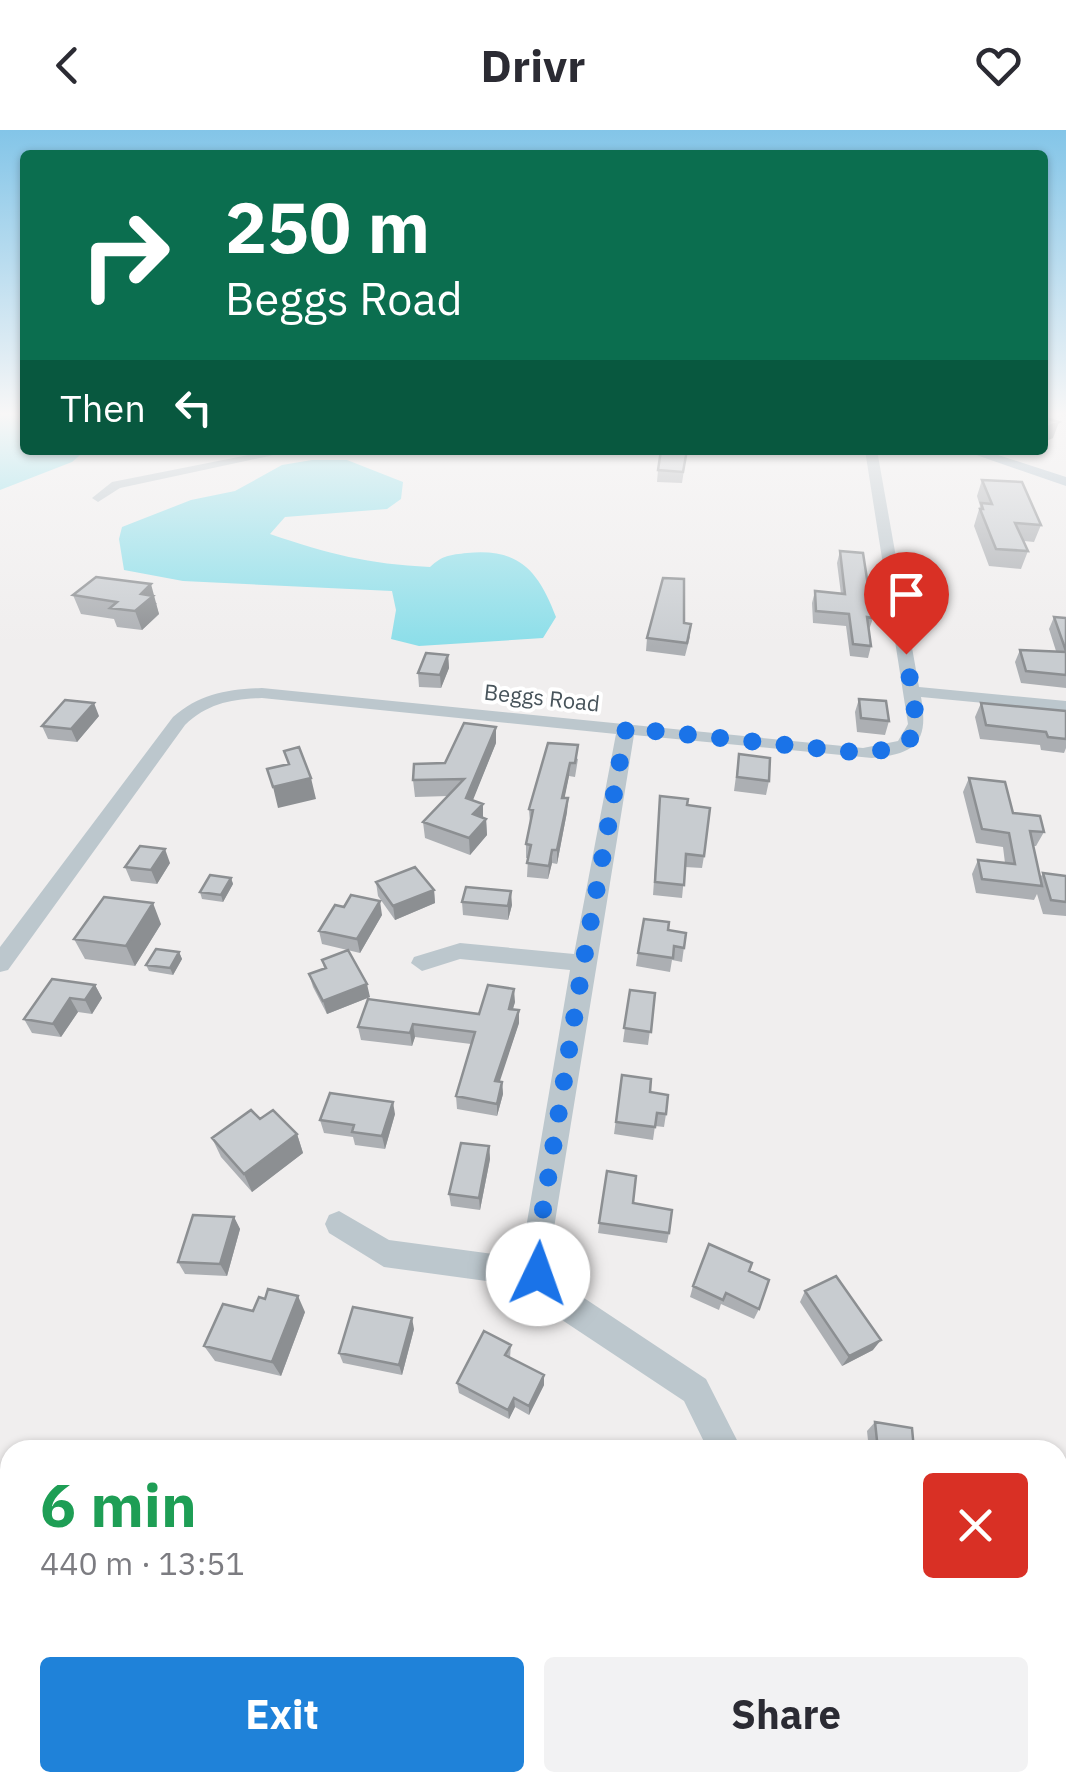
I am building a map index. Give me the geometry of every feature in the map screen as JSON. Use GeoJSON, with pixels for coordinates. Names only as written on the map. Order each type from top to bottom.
{"type":"FeatureCollection","features":[{"type":"Feature","properties":{"kind":"street"},"geometry":{"type":"LineString","coordinates":[[98,498],[105,492]]}},
{"type":"Feature","properties":{"kind":"street"},"geometry":{"type":"LineString","coordinates":[[878,492],[912,690],[1066,706]]}},
{"type":"Feature","properties":{"kind":"street","name":"Beggs Road"},"geometry":{"type":"LineString","coordinates":[[0,964],[178,721],[208,700],[262,692],[862,753],[883,752],[908,744],[916,734],[912,690]]}},
{"type":"Feature","properties":{"kind":"street"},"geometry":{"type":"LineString","coordinates":[[538,1274],[540,1228],[626,728]]}},
{"type":"Feature","properties":{"kind":"street"},"geometry":{"type":"LineString","coordinates":[[422,963],[460,951],[583,964]]}},
{"type":"Feature","properties":{"kind":"street"},"geometry":{"type":"LineString","coordinates":[[339,1224],[384,1253],[538,1274],[567,1305],[695,1390],[719,1440]]}},
{"type":"Feature","properties":{"kind":"water"},"geometry":{"type":"Polygon","coordinates":[[[232,492],[402,492],[401,499],[387,509],[285,517],[270,534],[349,557],[408,566],[430,567],[447,556],[467,553],[500,554],[534,575],[556,617],[543,638],[419,646],[391,639],[396,610],[392,591],[183,581],[124,570],[119,539],[122,527],[191,500],[232,492]]]}},
{"type":"Feature","properties":{"kind":"building"},"geometry":{"type":"Polygon","coordinates":[[[987,492],[1026,492],[1041,525],[1015,523],[1028,551],[996,549],[980,509],[981,503],[992,504],[987,492]]]}},
{"type":"Feature","properties":{"kind":"building"},"geometry":{"type":"Polygon","coordinates":[[[840,551],[863,553],[873,618],[867,617],[871,646],[853,644],[849,614],[816,611],[815,591],[845,594],[840,551]]]}},
{"type":"Feature","properties":{"kind":"building"},"geometry":{"type":"Polygon","coordinates":[[[96,577],[151,584],[141,594],[153,596],[135,611],[110,608],[117,602],[73,595],[96,577]]]}},
{"type":"Feature","properties":{"kind":"building"},"geometry":{"type":"Polygon","coordinates":[[[663,578],[684,579],[684,623],[691,624],[687,643],[647,638],[663,578]]]}},
{"type":"Feature","properties":{"kind":"building"},"geometry":{"type":"Polygon","coordinates":[[[1054,617],[1066,618],[1066,651],[1054,617]]]}},
{"type":"Feature","properties":{"kind":"building"},"geometry":{"type":"Polygon","coordinates":[[[1020,650],[1066,652],[1066,675],[1026,671],[1020,650]]]}},
{"type":"Feature","properties":{"kind":"building"},"geometry":{"type":"Polygon","coordinates":[[[426,653],[448,655],[440,675],[418,673],[426,653]]]}},
{"type":"Feature","properties":{"kind":"building"},"geometry":{"type":"Polygon","coordinates":[[[859,699],[886,701],[889,721],[861,718],[859,699]]]}},
{"type":"Feature","properties":{"kind":"building"},"geometry":{"type":"Polygon","coordinates":[[[65,700],[94,703],[71,729],[42,726],[65,700]]]}},
{"type":"Feature","properties":{"kind":"building"},"geometry":{"type":"Polygon","coordinates":[[[981,703],[1066,711],[1066,739],[1048,737],[1046,732],[986,725],[981,703]]]}},
{"type":"Feature","properties":{"kind":"building"},"geometry":{"type":"Polygon","coordinates":[[[464,723],[496,727],[466,798],[483,804],[473,814],[486,819],[469,838],[423,822],[464,779],[413,780],[414,764],[445,763],[464,723]]]}},
{"type":"Feature","properties":{"kind":"building"},"geometry":{"type":"Polygon","coordinates":[[[548,743],[578,745],[562,798],[568,798],[557,850],[552,850],[549,866],[527,863],[531,845],[526,844],[533,810],[529,809],[548,743]]]}},
{"type":"Feature","properties":{"kind":"building"},"geometry":{"type":"Polygon","coordinates":[[[299,747],[311,778],[273,787],[267,769],[289,764],[284,751],[299,747]]]}},
{"type":"Feature","properties":{"kind":"building"},"geometry":{"type":"Polygon","coordinates":[[[739,754],[770,758],[769,781],[737,777],[739,754]]]}},
{"type":"Feature","properties":{"kind":"building"},"geometry":{"type":"Polygon","coordinates":[[[969,778],[1005,782],[1013,813],[1040,816],[1044,832],[1030,831],[1042,886],[982,879],[978,860],[1015,864],[1009,833],[982,829],[969,778]]]}},
{"type":"Feature","properties":{"kind":"building"},"geometry":{"type":"Polygon","coordinates":[[[660,796],[688,799],[687,805],[710,808],[704,856],[686,854],[684,885],[655,882],[660,796]]]}},
{"type":"Feature","properties":{"kind":"building"},"geometry":{"type":"Polygon","coordinates":[[[140,846],[165,849],[151,870],[125,867],[140,846]]]}},
{"type":"Feature","properties":{"kind":"building"},"geometry":{"type":"Polygon","coordinates":[[[415,867],[434,890],[393,906],[376,882],[415,867]]]}},
{"type":"Feature","properties":{"kind":"building"},"geometry":{"type":"Polygon","coordinates":[[[1043,873],[1066,876],[1066,902],[1051,900],[1043,873]]]}},
{"type":"Feature","properties":{"kind":"building"},"geometry":{"type":"Polygon","coordinates":[[[210,875],[231,878],[221,895],[200,892],[210,875]]]}},
{"type":"Feature","properties":{"kind":"building"},"geometry":{"type":"Polygon","coordinates":[[[466,887],[511,891],[508,906],[462,902],[466,887]]]}},
{"type":"Feature","properties":{"kind":"building"},"geometry":{"type":"Polygon","coordinates":[[[351,895],[380,901],[357,939],[319,931],[335,905],[344,907],[351,895]]]}},
{"type":"Feature","properties":{"kind":"building"},"geometry":{"type":"Polygon","coordinates":[[[104,897],[153,903],[126,946],[74,939],[104,897]]]}},
{"type":"Feature","properties":{"kind":"building"},"geometry":{"type":"Polygon","coordinates":[[[644,919],[669,922],[668,930],[686,933],[684,948],[674,946],[673,958],[638,953],[644,919]]]}},
{"type":"Feature","properties":{"kind":"building"},"geometry":{"type":"Polygon","coordinates":[[[156,949],[179,952],[170,968],[146,965],[156,949]]]}},
{"type":"Feature","properties":{"kind":"building"},"geometry":{"type":"Polygon","coordinates":[[[348,950],[367,984],[323,1001],[309,974],[326,968],[322,960],[348,950]]]}},
{"type":"Feature","properties":{"kind":"building"},"geometry":{"type":"Polygon","coordinates":[[[52,979],[95,985],[85,1000],[70,998],[53,1024],[24,1019],[52,979]]]}},
{"type":"Feature","properties":{"kind":"building"},"geometry":{"type":"Polygon","coordinates":[[[488,985],[514,989],[509,1009],[519,1010],[495,1081],[502,1082],[497,1104],[456,1096],[475,1032],[413,1024],[410,1033],[358,1027],[368,999],[479,1014],[488,985]]]}},
{"type":"Feature","properties":{"kind":"building"},"geometry":{"type":"Polygon","coordinates":[[[630,990],[655,993],[651,1032],[624,1028],[630,990]]]}},
{"type":"Feature","properties":{"kind":"building"},"geometry":{"type":"Polygon","coordinates":[[[622,1075],[651,1079],[650,1092],[668,1095],[666,1114],[657,1113],[655,1127],[616,1122],[622,1075]]]}},
{"type":"Feature","properties":{"kind":"building"},"geometry":{"type":"Polygon","coordinates":[[[330,1093],[393,1102],[382,1136],[352,1132],[354,1125],[320,1120],[330,1093]]]}},
{"type":"Feature","properties":{"kind":"building"},"geometry":{"type":"Polygon","coordinates":[[[251,1110],[260,1119],[273,1110],[297,1134],[244,1174],[212,1138],[251,1110]]]}},
{"type":"Feature","properties":{"kind":"building"},"geometry":{"type":"Polygon","coordinates":[[[461,1143],[489,1146],[479,1198],[449,1194],[461,1143]]]}},
{"type":"Feature","properties":{"kind":"building"},"geometry":{"type":"Polygon","coordinates":[[[607,1171],[636,1176],[633,1203],[672,1210],[669,1233],[599,1223],[607,1171]]]}},
{"type":"Feature","properties":{"kind":"building"},"geometry":{"type":"Polygon","coordinates":[[[193,1215],[234,1217],[220,1264],[178,1262],[193,1215]]]}},
{"type":"Feature","properties":{"kind":"building"},"geometry":{"type":"Polygon","coordinates":[[[709,1244],[752,1263],[749,1271],[769,1280],[759,1309],[726,1293],[723,1300],[693,1286],[709,1244]]]}},
{"type":"Feature","properties":{"kind":"building"},"geometry":{"type":"Polygon","coordinates":[[[836,1276],[881,1340],[849,1356],[805,1291],[836,1276]]]}},
{"type":"Feature","properties":{"kind":"building"},"geometry":{"type":"Polygon","coordinates":[[[268,1289],[298,1296],[272,1362],[204,1346],[223,1304],[253,1311],[259,1297],[265,1299],[268,1289]]]}},
{"type":"Feature","properties":{"kind":"building"},"geometry":{"type":"Polygon","coordinates":[[[353,1307],[412,1318],[399,1365],[339,1353],[353,1307]]]}},
{"type":"Feature","properties":{"kind":"building"},"geometry":{"type":"Polygon","coordinates":[[[484,1331],[511,1345],[505,1355],[544,1375],[529,1406],[514,1398],[508,1410],[457,1383],[484,1331]]]}},
{"type":"Feature","properties":{"kind":"building"},"geometry":{"type":"Polygon","coordinates":[[[875,1422],[912,1428],[913,1440],[877,1440],[875,1422]]]}},
{"type":"Feature","properties":{"kind":"route"},"geometry":{"type":"LineString","coordinates":[[538,1274],[540,1228],[626,728],[883,752],[908,744],[916,734],[906,654]]}}]}
